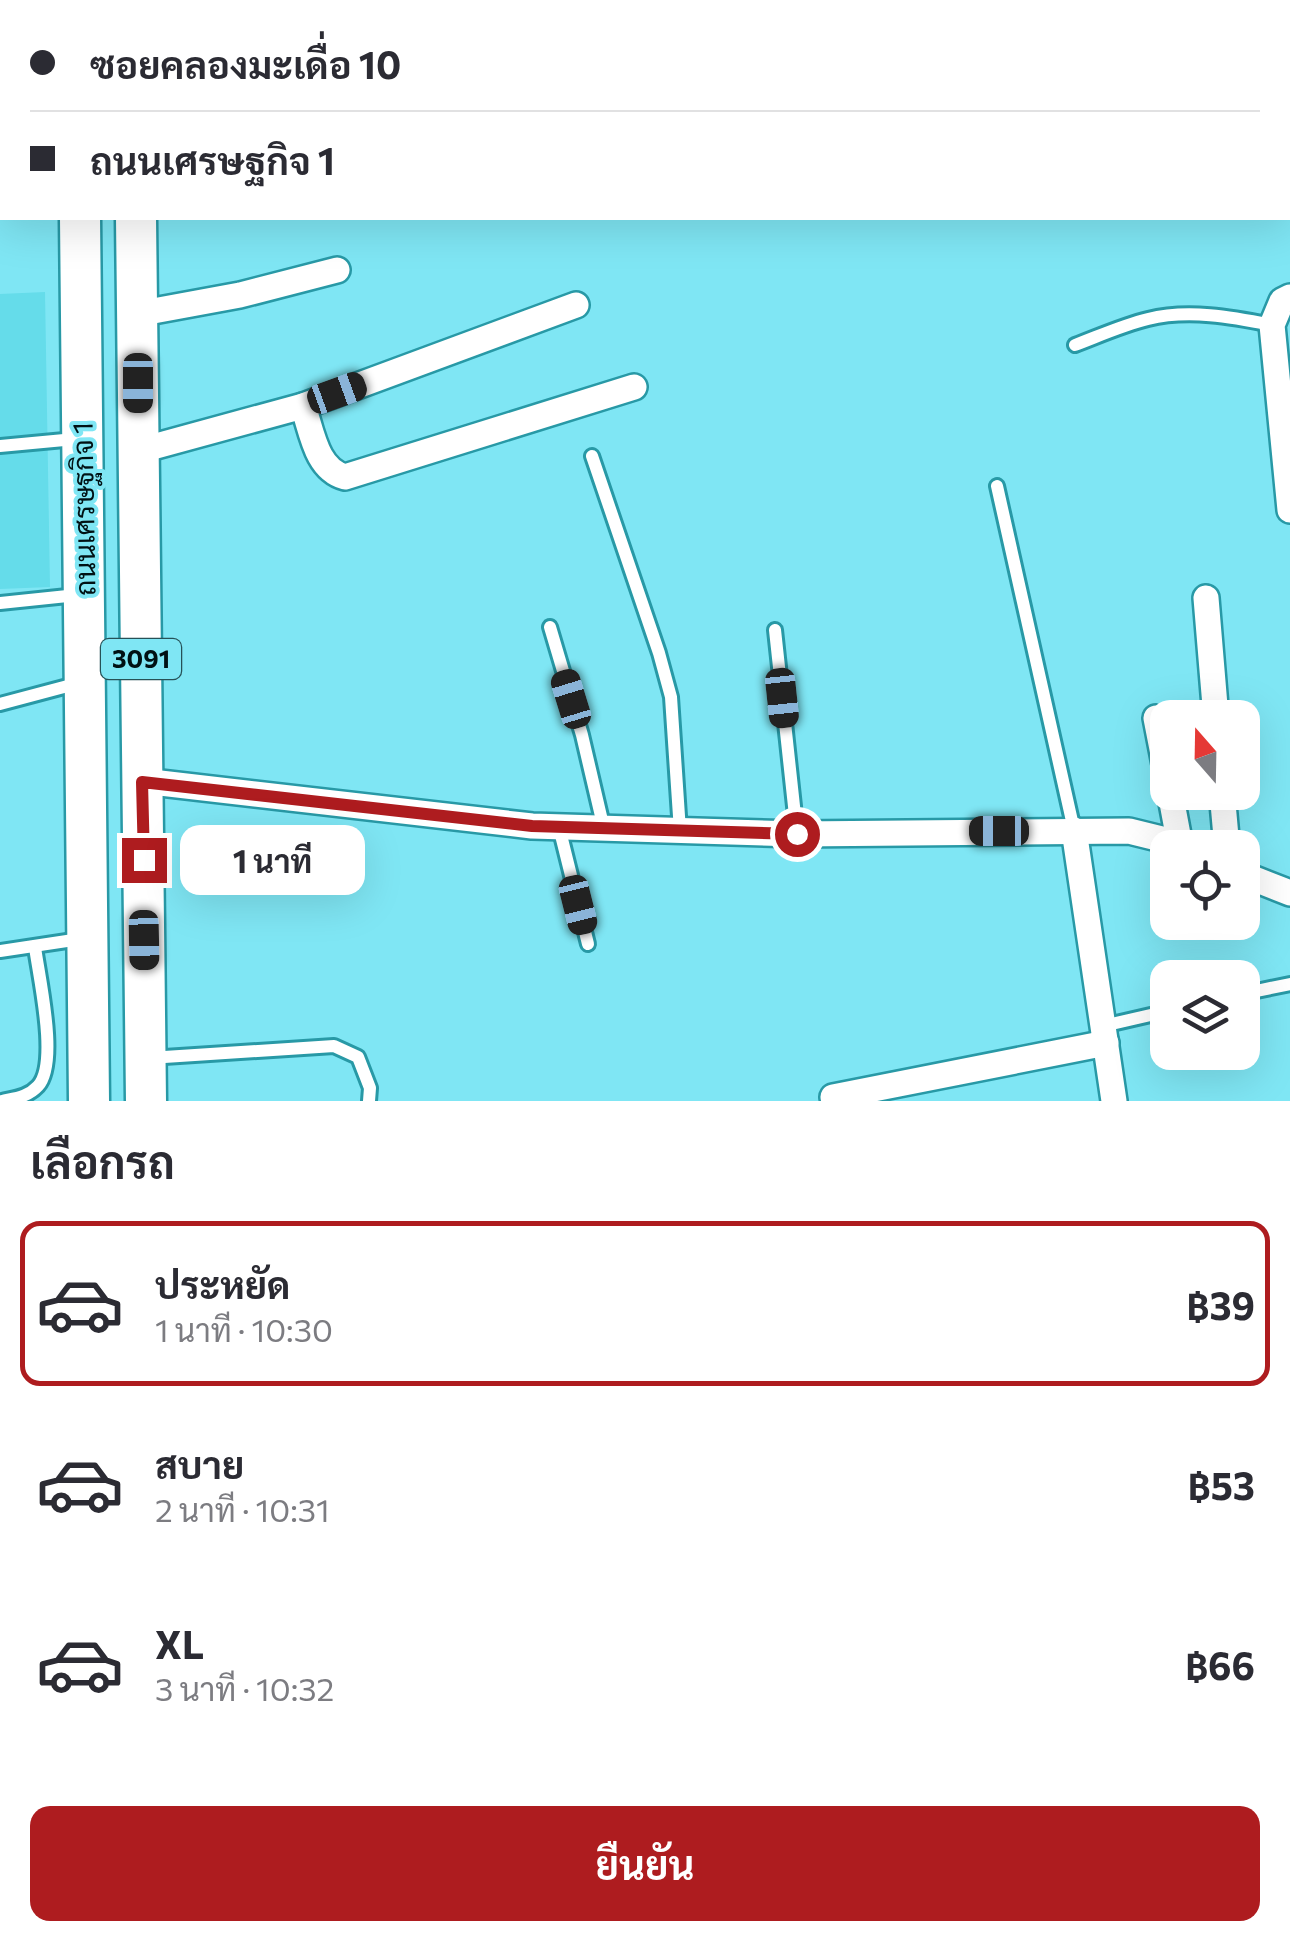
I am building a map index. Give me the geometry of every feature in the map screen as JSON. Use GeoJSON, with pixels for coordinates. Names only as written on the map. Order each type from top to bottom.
{"type":"FeatureCollection","features":[{"type":"Feature","properties":{"kind":"main road","name":"ถนนเศรษฐกิจ 1"},"geometry":{"type":"LineString","coordinates":[[80,220],[89,1101]]}},
{"type":"Feature","properties":{"kind":"main road","name":"ถนนเศรษฐกิจ 1"},"geometry":{"type":"LineString","coordinates":[[136,220],[146,1101]]}},
{"type":"Feature","properties":{"kind":"street"},"geometry":{"type":"LineString","coordinates":[[137,314],[240,295],[336,270]]}},
{"type":"Feature","properties":{"kind":"street"},"geometry":{"type":"LineString","coordinates":[[1290,297],[1282,301],[1272,325],[1290,510]]}},
{"type":"Feature","properties":{"kind":"street"},"geometry":{"type":"LineString","coordinates":[[138,451],[303,406],[576,305]]}},
{"type":"Feature","properties":{"kind":"street"},"geometry":{"type":"LineString","coordinates":[[303,406],[324,466],[345,477],[634,387]]}},
{"type":"Feature","properties":{"kind":"street"},"geometry":{"type":"LineString","coordinates":[[1206,598],[1214,700]]}},
{"type":"Feature","properties":{"kind":"street"},"geometry":{"type":"LineString","coordinates":[[142,782],[466,820],[559,827],[797,834],[1074,830],[1130,831],[1150,835]]}},
{"type":"Feature","properties":{"kind":"street"},"geometry":{"type":"LineString","coordinates":[[1074,830],[1114,1101]]}},
{"type":"Feature","properties":{"kind":"street"},"geometry":{"type":"LineString","coordinates":[[1260,881],[1290,893]]}},
{"type":"Feature","properties":{"kind":"street"},"geometry":{"type":"LineString","coordinates":[[834,1096],[882,1094],[1105,1035]]}},
{"type":"Feature","properties":{"kind":"lane"},"geometry":{"type":"LineString","coordinates":[[1074,345],[1148,319],[1179,315],[1232,317],[1272,325]]}},
{"type":"Feature","properties":{"kind":"lane"},"geometry":{"type":"LineString","coordinates":[[0,446],[83,438]]}},
{"type":"Feature","properties":{"kind":"lane"},"geometry":{"type":"LineString","coordinates":[[592,456],[671,698],[680,831]]}},
{"type":"Feature","properties":{"kind":"lane"},"geometry":{"type":"LineString","coordinates":[[997,486],[1074,830]]}},
{"type":"Feature","properties":{"kind":"lane"},"geometry":{"type":"LineString","coordinates":[[0,602],[84,594]]}},
{"type":"Feature","properties":{"kind":"lane"},"geometry":{"type":"LineString","coordinates":[[550,627],[582,735],[604,829]]}},
{"type":"Feature","properties":{"kind":"lane"},"geometry":{"type":"LineString","coordinates":[[775,630],[797,834]]}},
{"type":"Feature","properties":{"kind":"lane"},"geometry":{"type":"LineString","coordinates":[[0,704],[86,682]]}},
{"type":"Feature","properties":{"kind":"lane"},"geometry":{"type":"LineString","coordinates":[[559,827],[588,944]]}},
{"type":"Feature","properties":{"kind":"lane"},"geometry":{"type":"LineString","coordinates":[[0,952],[88,938]]}},
{"type":"Feature","properties":{"kind":"lane"},"geometry":{"type":"LineString","coordinates":[[2,1101],[24,1096],[39,1085],[49,1062],[35,947]]}},
{"type":"Feature","properties":{"kind":"lane"},"geometry":{"type":"LineString","coordinates":[[1260,990],[1290,984]]}},
{"type":"Feature","properties":{"kind":"lane"},"geometry":{"type":"LineString","coordinates":[[1105,1035],[1150,1018]]}},
{"type":"Feature","properties":{"kind":"lane"},"geometry":{"type":"LineString","coordinates":[[146,1058],[334,1046],[358,1057],[370,1088],[369,1101]]}},
{"type":"Feature","properties":{"kind":"shaded area"},"geometry":{"type":"Polygon","coordinates":[[[45,292],[50,587],[0,589],[0,294],[45,292]]]}},
{"type":"Feature","properties":{"kind":"route"},"geometry":{"type":"LineString","coordinates":[[144,860],[142,782],[532,826],[797,834]]}}]}
